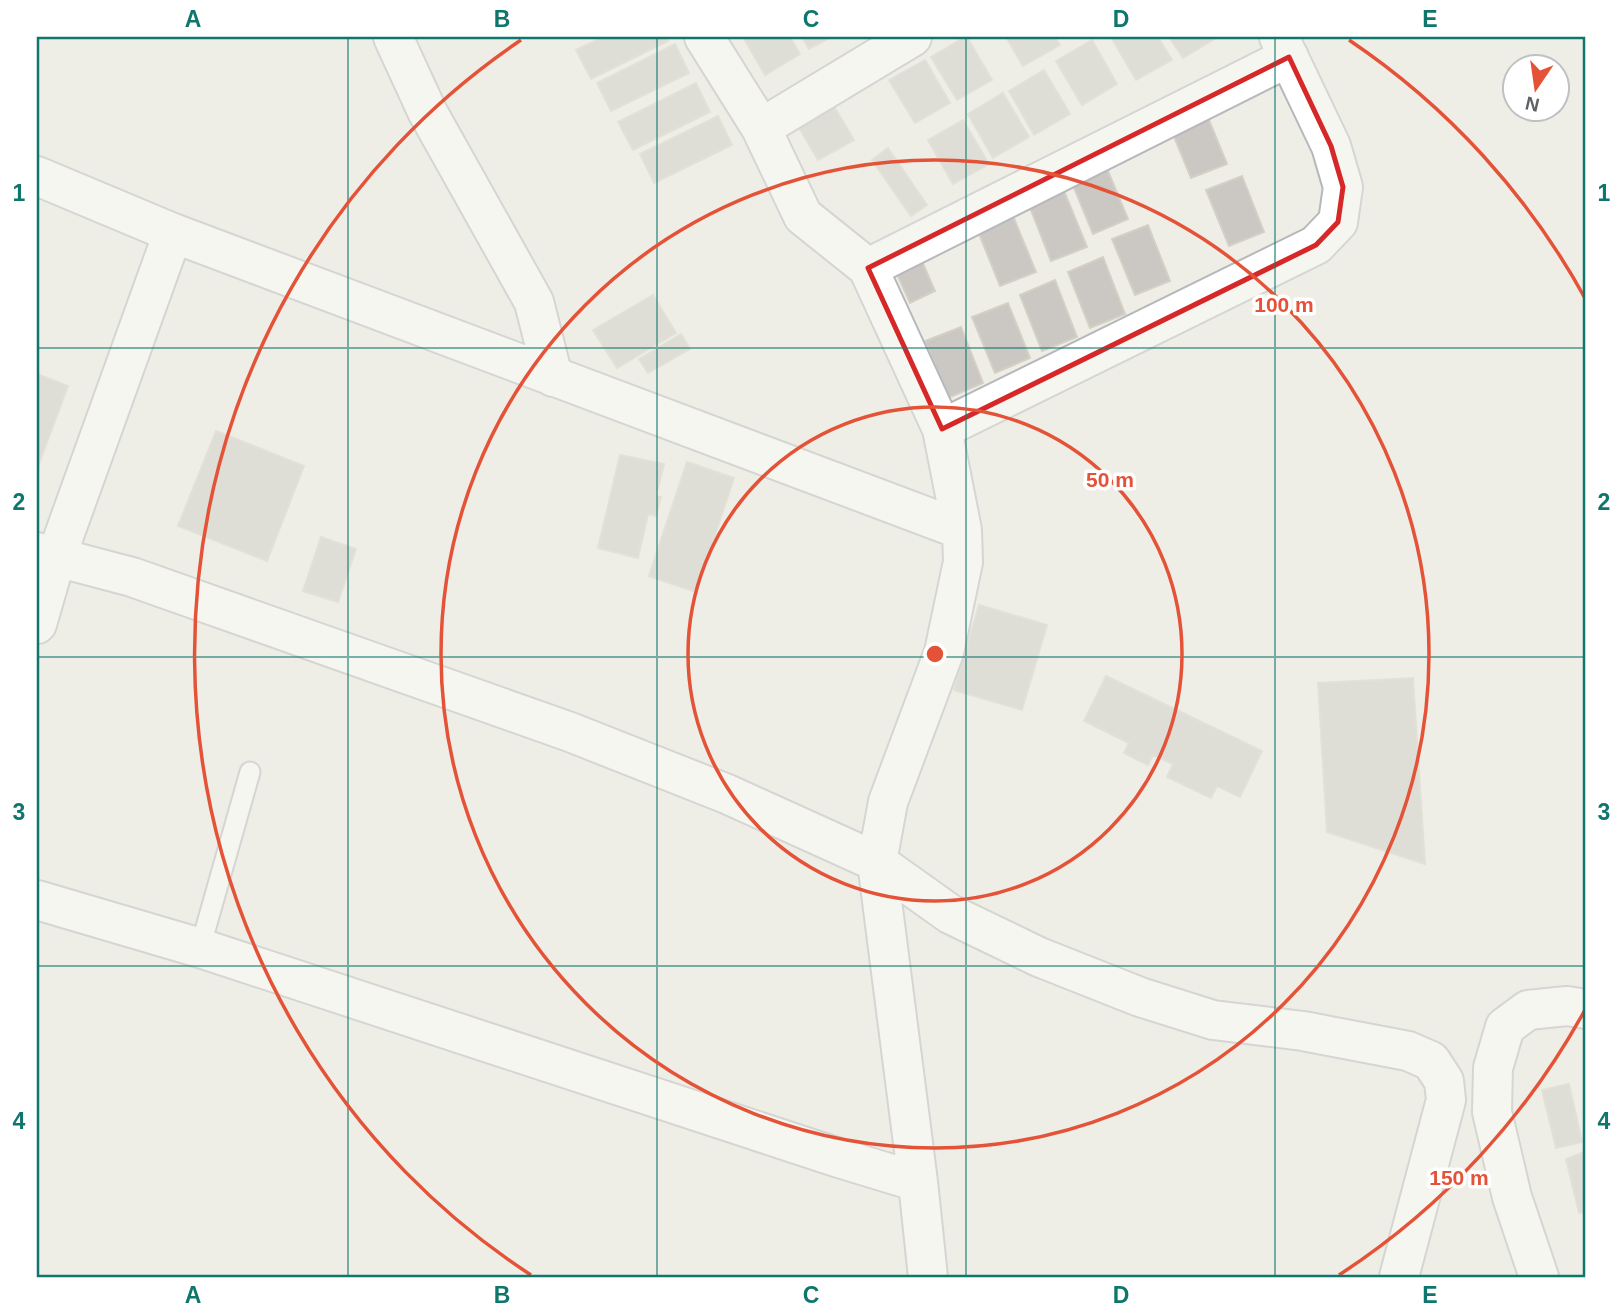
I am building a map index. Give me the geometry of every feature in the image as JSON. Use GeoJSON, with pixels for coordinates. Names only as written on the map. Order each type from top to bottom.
{"type":"FeatureCollection","features":[{"type":"Feature","properties":{"kind":"street"},"geometry":{"type":"LineString","coordinates":[[393,37],[427,111],[534,302],[553,377]]}},
{"type":"Feature","properties":{"kind":"street"},"geometry":{"type":"LineString","coordinates":[[704,37],[761,128],[803,216],[868,268],[942,429],[962,530],[963,562],[944,652],[888,802],[877,862],[928,1277]]}},
{"type":"Feature","properties":{"kind":"street"},"geometry":{"type":"LineString","coordinates":[[761,128],[912,37]]}},
{"type":"Feature","properties":{"kind":"street"},"geometry":{"type":"LineString","coordinates":[[868,268],[1284,47],[1334,156],[1343,187],[1338,222],[1316,245],[942,429]]}},
{"type":"Feature","properties":{"kind":"street"},"geometry":{"type":"LineString","coordinates":[[37,176],[173,233],[962,530]]}},
{"type":"Feature","properties":{"kind":"street"},"geometry":{"type":"LineString","coordinates":[[37,624],[47,554],[173,233]]}},
{"type":"Feature","properties":{"kind":"street"},"geometry":{"type":"LineString","coordinates":[[47,554],[132,577],[570,732],[727,794],[877,862],[950,914],[1038,957],[1140,997],[1213,1020],[1303,1031],[1420,1056],[1444,1081],[1446,1100],[1399,1277]]}},
{"type":"Feature","properties":{"kind":"street"},"geometry":{"type":"LineString","coordinates":[[37,900],[200,948],[918,1182]]}},
{"type":"Feature","properties":{"kind":"street"},"geometry":{"type":"LineString","coordinates":[[1539,1277],[1512,1197],[1492,1112],[1493,1068],[1505,1027],[1528,1010],[1567,1006],[1586,1009]]}},
{"type":"Feature","properties":{"kind":"lane"},"geometry":{"type":"LineString","coordinates":[[200,948],[250,772]]}},
{"type":"Feature","properties":{"kind":"highlighted area"},"geometry":{"type":"Polygon","coordinates":[[[1289,57],[1331,146],[1343,187],[1338,222],[1316,245],[942,429],[868,268],[1289,57]]]}},
{"type":"Feature","properties":{"kind":"building"},"geometry":{"type":"Polygon","coordinates":[[[603,37],[666,37],[668,41],[591,79],[576,50],[603,37]]]}},
{"type":"Feature","properties":{"kind":"building"},"geometry":{"type":"Polygon","coordinates":[[[743,37],[790,37],[800,54],[765,75],[743,37]]]}},
{"type":"Feature","properties":{"kind":"building"},"geometry":{"type":"Polygon","coordinates":[[[802,37],[831,37],[809,49],[802,37]]]}},
{"type":"Feature","properties":{"kind":"building"},"geometry":{"type":"Polygon","coordinates":[[[965,37],[992,80],[957,100],[931,57],[965,37]]]}},
{"type":"Feature","properties":{"kind":"building"},"geometry":{"type":"Polygon","coordinates":[[[1006,37],[1055,37],[1060,45],[1023,66],[1006,37]]]}},
{"type":"Feature","properties":{"kind":"building"},"geometry":{"type":"Polygon","coordinates":[[[1111,37],[1158,37],[1172,60],[1136,80],[1111,37]]]}},
{"type":"Feature","properties":{"kind":"building"},"geometry":{"type":"Polygon","coordinates":[[[1169,37],[1215,37],[1216,38],[1183,58],[1169,37]]]}},
{"type":"Feature","properties":{"kind":"building"},"geometry":{"type":"Polygon","coordinates":[[[1092,40],[1117,84],[1082,105],[1056,61],[1092,40]]]}},
{"type":"Feature","properties":{"kind":"building"},"geometry":{"type":"Polygon","coordinates":[[[675,44],[689,73],[611,111],[597,83],[675,44]]]}},
{"type":"Feature","properties":{"kind":"building"},"geometry":{"type":"Polygon","coordinates":[[[925,60],[950,103],[915,123],[889,80],[925,60]]]}},
{"type":"Feature","properties":{"kind":"building"},"geometry":{"type":"Polygon","coordinates":[[[1044,70],[1070,114],[1034,135],[1009,91],[1044,70]]]}},
{"type":"Feature","properties":{"kind":"building"},"geometry":{"type":"Polygon","coordinates":[[[696,83],[710,112],[633,150],[618,122],[696,83]]]}},
{"type":"Feature","properties":{"kind":"building"},"geometry":{"type":"Polygon","coordinates":[[[1003,93],[1029,137],[993,158],[968,114],[1003,93]]]}},
{"type":"Feature","properties":{"kind":"building"},"geometry":{"type":"Polygon","coordinates":[[[828,96],[854,140],[818,160],[792,116],[828,96]]]}},
{"type":"Feature","properties":{"kind":"building"},"geometry":{"type":"Polygon","coordinates":[[[1204,108],[1227,164],[1191,178],[1168,122],[1204,108]]]}},
{"type":"Feature","properties":{"kind":"building"},"geometry":{"type":"Polygon","coordinates":[[[718,116],[732,145],[654,183],[640,154],[718,116]]]}},
{"type":"Feature","properties":{"kind":"building"},"geometry":{"type":"Polygon","coordinates":[[[963,120],[989,164],[953,184],[928,140],[963,120]]]}},
{"type":"Feature","properties":{"kind":"building"},"geometry":{"type":"Polygon","coordinates":[[[888,148],[927,205],[911,216],[872,160],[888,148]]]}},
{"type":"Feature","properties":{"kind":"building"},"geometry":{"type":"Polygon","coordinates":[[[1105,164],[1128,219],[1093,234],[1070,178],[1105,164]]]}},
{"type":"Feature","properties":{"kind":"building"},"geometry":{"type":"Polygon","coordinates":[[[1242,176],[1264,232],[1229,246],[1206,190],[1242,176]]]}},
{"type":"Feature","properties":{"kind":"building"},"geometry":{"type":"Polygon","coordinates":[[[1064,191],[1087,247],[1051,261],[1029,205],[1064,191]]]}},
{"type":"Feature","properties":{"kind":"building"},"geometry":{"type":"Polygon","coordinates":[[[1013,216],[1036,272],[1000,286],[978,231],[1013,216]]]}},
{"type":"Feature","properties":{"kind":"building"},"geometry":{"type":"Polygon","coordinates":[[[1148,225],[1170,281],[1135,295],[1112,239],[1148,225]]]}},
{"type":"Feature","properties":{"kind":"building"},"geometry":{"type":"Polygon","coordinates":[[[1103,257],[1125,314],[1090,328],[1068,272],[1103,257]]]}},
{"type":"Feature","properties":{"kind":"building"},"geometry":{"type":"Polygon","coordinates":[[[921,259],[935,291],[910,303],[896,272],[921,259]]]}},
{"type":"Feature","properties":{"kind":"building"},"geometry":{"type":"Polygon","coordinates":[[[1055,280],[1077,337],[1042,351],[1020,295],[1055,280]]]}},
{"type":"Feature","properties":{"kind":"building"},"geometry":{"type":"Polygon","coordinates":[[[653,295],[676,333],[617,368],[593,330],[653,295]]]}},
{"type":"Feature","properties":{"kind":"building"},"geometry":{"type":"Polygon","coordinates":[[[1008,303],[1030,358],[995,373],[972,317],[1008,303]]]}},
{"type":"Feature","properties":{"kind":"building"},"geometry":{"type":"Polygon","coordinates":[[[961,327],[983,383],[948,398],[925,341],[961,327]]]}},
{"type":"Feature","properties":{"kind":"building"},"geometry":{"type":"Polygon","coordinates":[[[681,334],[690,349],[648,373],[639,359],[681,334]]]}},
{"type":"Feature","properties":{"kind":"building"},"geometry":{"type":"Polygon","coordinates":[[[37,374],[68,386],[37,469],[37,374]]]}},
{"type":"Feature","properties":{"kind":"building"},"geometry":{"type":"Polygon","coordinates":[[[216,431],[304,466],[267,561],[178,526],[216,431]]]}},
{"type":"Feature","properties":{"kind":"building"},"geometry":{"type":"Polygon","coordinates":[[[620,455],[664,464],[656,496],[661,497],[656,516],[648,514],[638,558],[598,548],[620,455]]]}},
{"type":"Feature","properties":{"kind":"building"},"geometry":{"type":"Polygon","coordinates":[[[687,462],[734,478],[696,592],[649,576],[687,462]]]}},
{"type":"Feature","properties":{"kind":"building"},"geometry":{"type":"Polygon","coordinates":[[[321,537],[356,549],[338,602],[303,591],[321,537]]]}},
{"type":"Feature","properties":{"kind":"building"},"geometry":{"type":"Polygon","coordinates":[[[979,605],[1047,625],[1022,710],[954,690],[979,605]]]}},
{"type":"Feature","properties":{"kind":"building"},"geometry":{"type":"Polygon","coordinates":[[[1106,676],[1262,751],[1240,797],[1217,786],[1211,798],[1167,777],[1173,764],[1153,755],[1148,765],[1124,753],[1129,743],[1084,721],[1106,676]]]}},
{"type":"Feature","properties":{"kind":"building"},"geometry":{"type":"Polygon","coordinates":[[[1413,678],[1425,864],[1327,832],[1318,683],[1413,678]]]}},
{"type":"Feature","properties":{"kind":"building"},"geometry":{"type":"Polygon","coordinates":[[[1569,1084],[1582,1142],[1556,1148],[1542,1090],[1569,1084]]]}},
{"type":"Feature","properties":{"kind":"building"},"geometry":{"type":"Polygon","coordinates":[[[1586,1151],[1586,1212],[1579,1213],[1566,1159],[1586,1151]]]}}]}
